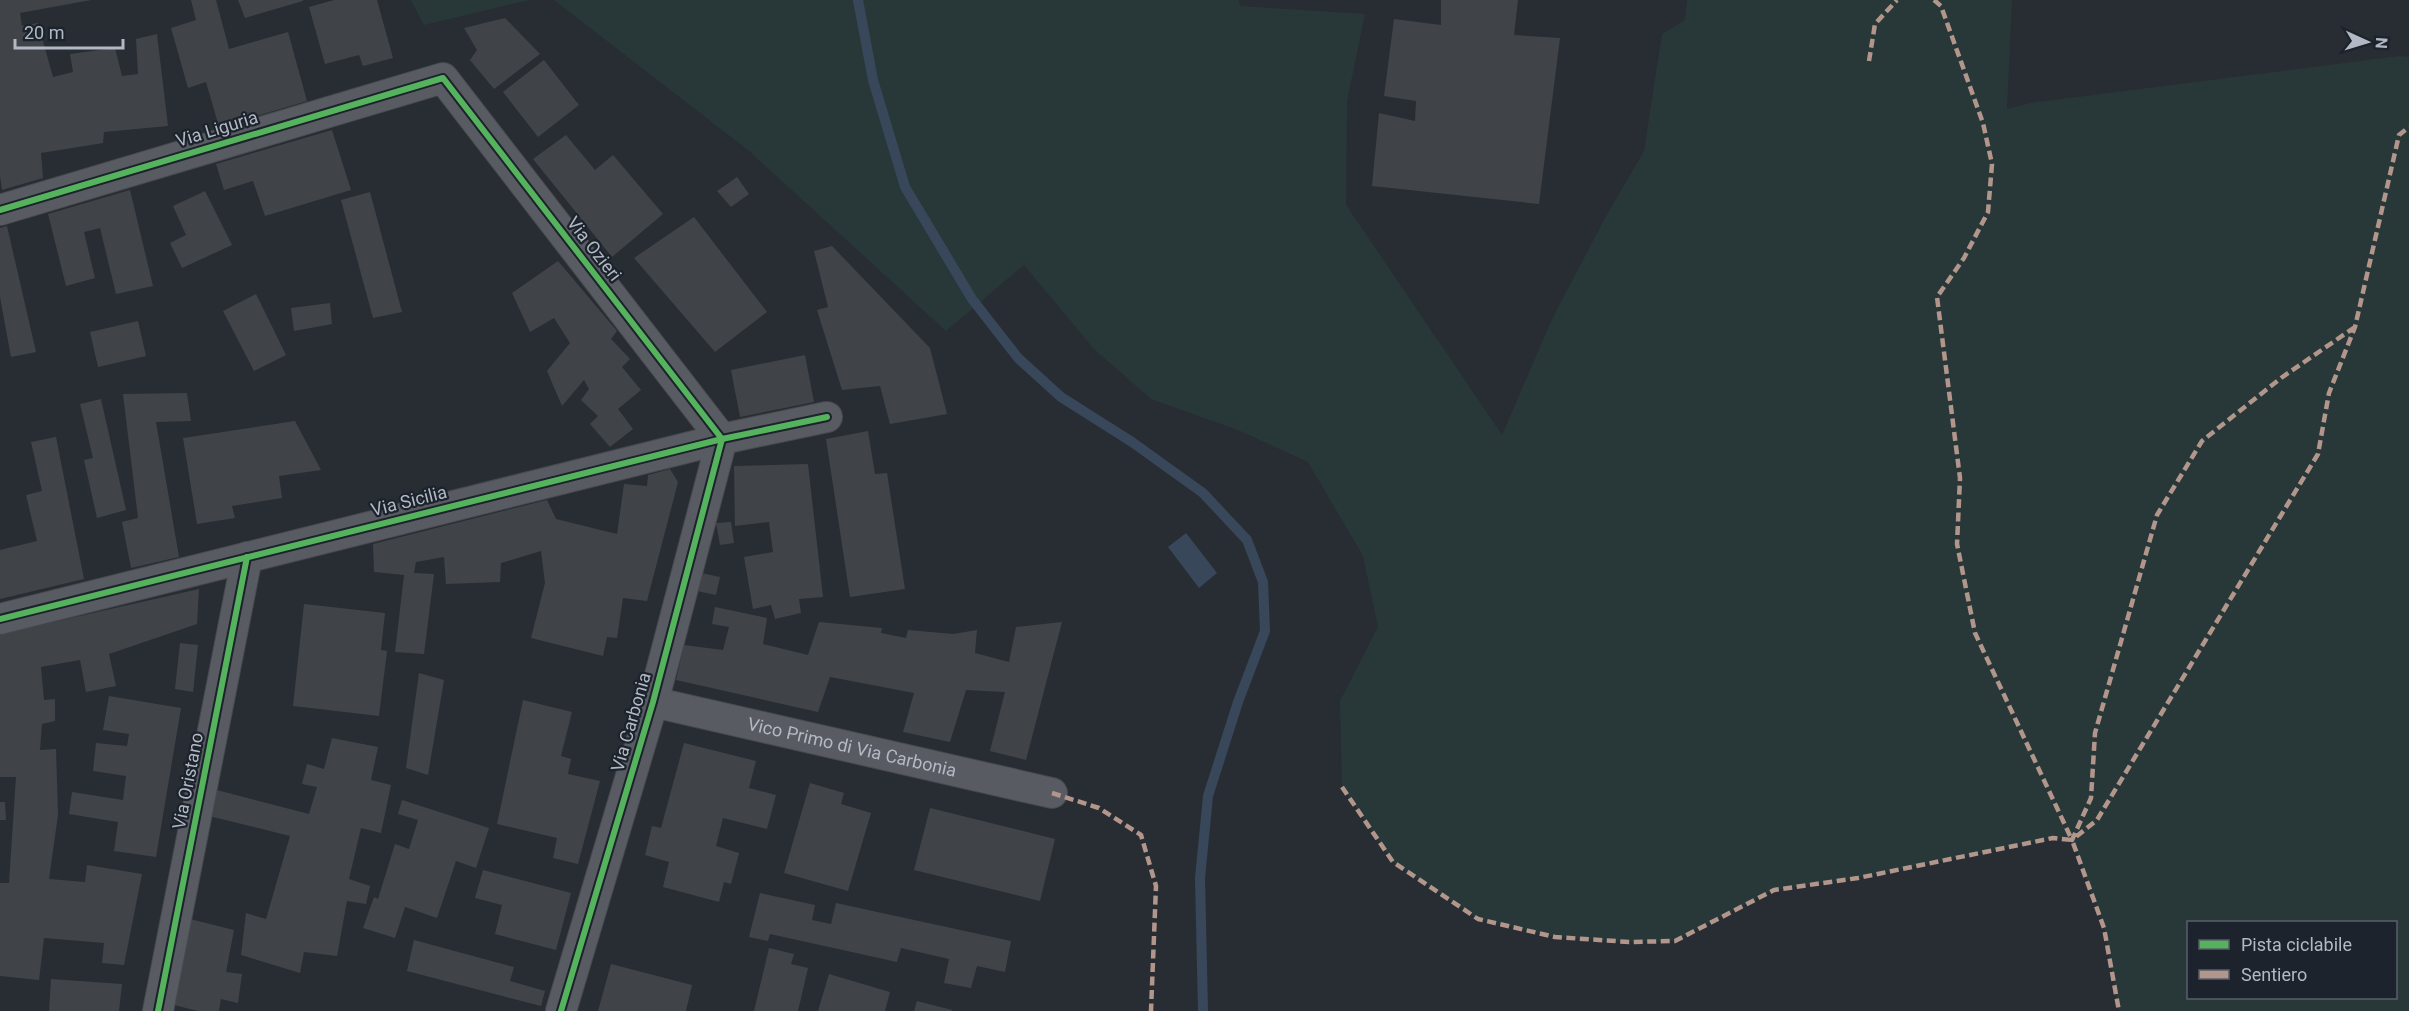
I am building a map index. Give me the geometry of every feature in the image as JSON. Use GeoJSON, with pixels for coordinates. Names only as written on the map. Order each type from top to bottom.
{"type":"FeatureCollection","features":[{"type":"Feature","properties":{"kind":"street","name":"Via Liguria"},"geometry":{"type":"LineString","coordinates":[[0,210],[443,78]]}},
{"type":"Feature","properties":{"kind":"street","name":"Via Ozieri"},"geometry":{"type":"LineString","coordinates":[[443,78],[722,439]]}},
{"type":"Feature","properties":{"kind":"street","name":"Via Sicilia"},"geometry":{"type":"LineString","coordinates":[[0,619],[722,439],[826,417]]}},
{"type":"Feature","properties":{"kind":"street","name":"Via Carbonia"},"geometry":{"type":"LineString","coordinates":[[561,1011],[653,702],[722,439]]}},
{"type":"Feature","properties":{"kind":"street","name":"Via Oristano"},"geometry":{"type":"LineString","coordinates":[[158,1011],[248,557]]}},
{"type":"Feature","properties":{"kind":"street","name":"Vico Primo di Via Carbonia"},"geometry":{"type":"LineString","coordinates":[[653,702],[1052,793]]}},
{"type":"Feature","properties":{"kind":"shaded area"},"geometry":{"type":"Polygon","coordinates":[[[411,0],[529,0],[424,25],[411,0]]]}},
{"type":"Feature","properties":{"kind":"shaded area"},"geometry":{"type":"Polygon","coordinates":[[[554,0],[1239,0],[1240,6],[1365,14],[1347,101],[1346,205],[1502,435],[1552,319],[1605,218],[1644,151],[1662,34],[1685,20],[1687,0],[2012,0],[2007,109],[2031,103],[2399,56],[2409,57],[2409,1011],[2119,1011],[2104,928],[2072,840],[2053,838],[1858,878],[1774,890],[1675,941],[1629,942],[1555,937],[1478,919],[1393,862],[1342,787],[1340,701],[1378,627],[1363,556],[1308,462],[1238,430],[1151,399],[1093,348],[1024,265],[946,331],[748,150],[554,0]]]}},
{"type":"Feature","properties":{"kind":"water"},"geometry":{"type":"Polygon","coordinates":[[[1186,533],[1217,573],[1199,588],[1168,547],[1186,533]]]}},
{"type":"Feature","properties":{"kind":"building"},"geometry":{"type":"Polygon","coordinates":[[[0,0],[91,0],[20,13],[22,26],[38,23],[53,77],[73,72],[70,54],[115,48],[122,76],[138,74],[136,39],[157,34],[168,126],[104,132],[103,143],[41,153],[43,178],[2,190],[0,176],[0,0]]]}},
{"type":"Feature","properties":{"kind":"building"},"geometry":{"type":"Polygon","coordinates":[[[191,0],[216,0],[229,49],[288,32],[307,101],[219,127],[206,82],[188,88],[171,28],[196,20],[191,0]]]}},
{"type":"Feature","properties":{"kind":"building"},"geometry":{"type":"Polygon","coordinates":[[[238,0],[303,0],[303,1],[245,18],[238,0]]]}},
{"type":"Feature","properties":{"kind":"building"},"geometry":{"type":"Polygon","coordinates":[[[334,0],[377,0],[393,58],[363,66],[359,55],[325,64],[309,7],[334,0]]]}},
{"type":"Feature","properties":{"kind":"building"},"geometry":{"type":"Polygon","coordinates":[[[1441,0],[1518,0],[1514,35],[1560,38],[1539,204],[1372,186],[1379,113],[1415,121],[1416,101],[1384,96],[1394,19],[1441,25],[1441,0]]]}},
{"type":"Feature","properties":{"kind":"building"},"geometry":{"type":"Polygon","coordinates":[[[505,18],[540,54],[494,89],[470,60],[477,50],[464,28],[505,18]]]}},
{"type":"Feature","properties":{"kind":"building"},"geometry":{"type":"Polygon","coordinates":[[[544,60],[579,105],[538,137],[503,92],[544,60]]]}},
{"type":"Feature","properties":{"kind":"building"},"geometry":{"type":"Polygon","coordinates":[[[332,130],[351,190],[265,216],[253,181],[224,190],[216,164],[332,130]]]}},
{"type":"Feature","properties":{"kind":"building"},"geometry":{"type":"Polygon","coordinates":[[[566,135],[595,170],[613,155],[663,214],[612,257],[533,159],[566,135]]]}},
{"type":"Feature","properties":{"kind":"building"},"geometry":{"type":"Polygon","coordinates":[[[737,177],[749,194],[731,207],[717,191],[737,177]]]}},
{"type":"Feature","properties":{"kind":"building"},"geometry":{"type":"Polygon","coordinates":[[[130,190],[153,286],[116,294],[100,228],[84,232],[95,278],[66,286],[48,214],[130,190]]]}},
{"type":"Feature","properties":{"kind":"building"},"geometry":{"type":"Polygon","coordinates":[[[205,191],[232,245],[182,268],[170,243],[186,235],[173,206],[205,191]]]}},
{"type":"Feature","properties":{"kind":"building"},"geometry":{"type":"Polygon","coordinates":[[[370,192],[402,312],[373,318],[341,200],[370,192]]]}},
{"type":"Feature","properties":{"kind":"building"},"geometry":{"type":"Polygon","coordinates":[[[694,217],[767,312],[715,352],[634,258],[694,217]]]}},
{"type":"Feature","properties":{"kind":"building"},"geometry":{"type":"Polygon","coordinates":[[[7,226],[36,352],[11,357],[0,297],[0,228],[7,226]]]}},
{"type":"Feature","properties":{"kind":"building"},"geometry":{"type":"Polygon","coordinates":[[[832,246],[930,348],[947,414],[890,424],[880,386],[842,390],[817,310],[828,307],[814,251],[832,246]]]}},
{"type":"Feature","properties":{"kind":"building"},"geometry":{"type":"Polygon","coordinates":[[[558,261],[617,331],[611,339],[630,359],[622,367],[641,390],[618,409],[633,429],[610,447],[590,424],[598,416],[581,400],[589,389],[584,380],[562,406],[547,371],[570,343],[554,318],[530,332],[512,293],[558,261]]]}},
{"type":"Feature","properties":{"kind":"building"},"geometry":{"type":"Polygon","coordinates":[[[256,294],[286,355],[254,371],[223,311],[256,294]]]}},
{"type":"Feature","properties":{"kind":"building"},"geometry":{"type":"Polygon","coordinates":[[[330,303],[332,324],[294,331],[291,308],[330,303]]]}},
{"type":"Feature","properties":{"kind":"building"},"geometry":{"type":"Polygon","coordinates":[[[138,321],[146,356],[98,367],[90,332],[138,321]]]}},
{"type":"Feature","properties":{"kind":"building"},"geometry":{"type":"Polygon","coordinates":[[[805,355],[814,402],[740,417],[731,370],[805,355]]]}},
{"type":"Feature","properties":{"kind":"building"},"geometry":{"type":"Polygon","coordinates":[[[187,393],[191,421],[156,422],[179,557],[131,568],[122,522],[138,518],[123,394],[187,393]]]}},
{"type":"Feature","properties":{"kind":"building"},"geometry":{"type":"Polygon","coordinates":[[[101,399],[126,510],[97,518],[84,460],[93,458],[80,404],[101,399]]]}},
{"type":"Feature","properties":{"kind":"building"},"geometry":{"type":"Polygon","coordinates":[[[295,421],[321,470],[279,476],[282,498],[232,506],[235,518],[197,524],[183,438],[295,421]]]}},
{"type":"Feature","properties":{"kind":"building"},"geometry":{"type":"Polygon","coordinates":[[[868,431],[875,474],[887,473],[905,589],[850,597],[826,439],[868,431]]]}},
{"type":"Feature","properties":{"kind":"building"},"geometry":{"type":"Polygon","coordinates":[[[56,437],[84,579],[0,599],[0,550],[37,541],[26,495],[42,491],[31,442],[56,437]]]}},
{"type":"Feature","properties":{"kind":"building"},"geometry":{"type":"Polygon","coordinates":[[[808,464],[823,597],[799,599],[801,613],[775,619],[771,605],[753,609],[744,557],[773,552],[769,522],[735,526],[734,466],[808,464]]]}},
{"type":"Feature","properties":{"kind":"building"},"geometry":{"type":"Polygon","coordinates":[[[670,469],[678,482],[647,601],[623,598],[617,638],[607,637],[603,656],[531,638],[545,583],[541,551],[501,563],[500,582],[446,584],[444,557],[416,562],[414,573],[434,574],[424,654],[395,652],[404,575],[374,572],[373,544],[547,500],[556,519],[617,534],[624,484],[647,486],[648,475],[670,469]]]}},
{"type":"Feature","properties":{"kind":"building"},"geometry":{"type":"Polygon","coordinates":[[[731,522],[734,543],[720,545],[716,523],[731,522]]]}},
{"type":"Feature","properties":{"kind":"building"},"geometry":{"type":"Polygon","coordinates":[[[701,573],[720,577],[716,595],[697,591],[701,573]]]}},
{"type":"Feature","properties":{"kind":"building"},"geometry":{"type":"Polygon","coordinates":[[[199,589],[197,624],[109,654],[116,686],[86,692],[80,660],[41,667],[44,700],[55,699],[55,721],[42,724],[40,750],[56,749],[58,815],[49,879],[85,882],[87,865],[142,874],[124,965],[102,963],[104,943],[44,938],[39,980],[0,976],[0,883],[9,883],[16,777],[0,777],[0,634],[199,589]]]}},
{"type":"Feature","properties":{"kind":"building"},"geometry":{"type":"Polygon","coordinates":[[[304,604],[385,613],[381,650],[387,651],[379,716],[293,706],[304,604]]]}},
{"type":"Feature","properties":{"kind":"building"},"geometry":{"type":"Polygon","coordinates":[[[715,607],[767,618],[763,644],[808,655],[819,622],[882,628],[881,633],[906,638],[908,630],[953,634],[977,630],[975,653],[1009,662],[1016,627],[1062,622],[1026,760],[990,751],[1005,692],[966,690],[950,742],[903,732],[914,693],[830,677],[818,712],[676,680],[684,645],[723,650],[729,627],[712,624],[715,607]]]}},
{"type":"Feature","properties":{"kind":"building"},"geometry":{"type":"Polygon","coordinates":[[[180,643],[198,645],[193,692],[175,689],[180,643]]]}},
{"type":"Feature","properties":{"kind":"building"},"geometry":{"type":"Polygon","coordinates":[[[419,673],[444,680],[428,775],[406,768],[419,673]]]}},
{"type":"Feature","properties":{"kind":"building"},"geometry":{"type":"Polygon","coordinates":[[[109,696],[181,708],[156,857],[114,851],[118,822],[69,814],[72,792],[123,800],[126,776],[93,771],[96,743],[127,746],[129,734],[103,730],[109,696]]]}},
{"type":"Feature","properties":{"kind":"building"},"geometry":{"type":"Polygon","coordinates":[[[523,700],[572,712],[561,756],[571,759],[568,774],[600,781],[578,864],[553,858],[557,838],[497,824],[523,700]]]}},
{"type":"Feature","properties":{"kind":"building"},"geometry":{"type":"Polygon","coordinates":[[[332,738],[378,747],[371,780],[391,785],[381,833],[361,828],[349,879],[370,886],[366,904],[347,901],[337,956],[304,952],[300,973],[241,955],[246,913],[266,919],[290,836],[209,816],[213,789],[309,814],[317,787],[302,784],[307,764],[324,769],[332,738]]]}},
{"type":"Feature","properties":{"kind":"building"},"geometry":{"type":"Polygon","coordinates":[[[684,743],[756,761],[749,788],[776,795],[767,829],[723,818],[716,846],[739,853],[731,884],[724,882],[719,902],[663,887],[669,862],[645,855],[652,826],[661,828],[684,743]]]}},
{"type":"Feature","properties":{"kind":"building"},"geometry":{"type":"Polygon","coordinates":[[[810,783],[844,793],[841,804],[871,813],[848,891],[784,873],[810,783]]]}},
{"type":"Feature","properties":{"kind":"building"},"geometry":{"type":"Polygon","coordinates":[[[402,800],[489,828],[476,868],[456,861],[437,918],[405,907],[395,938],[363,928],[374,897],[378,899],[395,844],[409,849],[418,820],[398,814],[402,800]]]}},
{"type":"Feature","properties":{"kind":"building"},"geometry":{"type":"Polygon","coordinates":[[[0,802],[5,802],[6,820],[0,820],[0,802]]]}},
{"type":"Feature","properties":{"kind":"building"},"geometry":{"type":"Polygon","coordinates":[[[930,808],[1055,839],[1040,901],[914,870],[930,808]]]}},
{"type":"Feature","properties":{"kind":"building"},"geometry":{"type":"Polygon","coordinates":[[[483,870],[571,893],[556,950],[495,934],[502,905],[475,898],[483,870]]]}},
{"type":"Feature","properties":{"kind":"building"},"geometry":{"type":"Polygon","coordinates":[[[760,893],[815,905],[812,920],[831,924],[836,903],[1011,941],[1005,972],[977,966],[971,988],[944,983],[949,959],[901,948],[897,962],[770,934],[768,941],[749,937],[760,893]]]}},
{"type":"Feature","properties":{"kind":"building"},"geometry":{"type":"Polygon","coordinates":[[[190,919],[234,930],[226,972],[242,974],[238,1003],[221,999],[219,1011],[198,1011],[174,1005],[190,919]]]}},
{"type":"Feature","properties":{"kind":"building"},"geometry":{"type":"Polygon","coordinates":[[[414,940],[514,967],[510,981],[545,991],[541,1006],[407,971],[414,940]]]}},
{"type":"Feature","properties":{"kind":"building"},"geometry":{"type":"Polygon","coordinates":[[[769,948],[794,954],[791,964],[808,968],[798,1011],[754,1011],[769,948]]]}},
{"type":"Feature","properties":{"kind":"building"},"geometry":{"type":"Polygon","coordinates":[[[611,964],[692,985],[686,1011],[598,1011],[611,964]]]}},
{"type":"Feature","properties":{"kind":"building"},"geometry":{"type":"Polygon","coordinates":[[[829,974],[890,992],[885,1011],[818,1011],[829,974]]]}},
{"type":"Feature","properties":{"kind":"building"},"geometry":{"type":"Polygon","coordinates":[[[51,979],[122,984],[119,1011],[49,1011],[51,979]]]}},
{"type":"Feature","properties":{"kind":"building"},"geometry":{"type":"Polygon","coordinates":[[[917,1001],[952,1010],[952,1011],[914,1011],[917,1001]]]}},
{"type":"Feature","properties":{"kind":"waterway"},"geometry":{"type":"LineString","coordinates":[[858,0],[873,80],[905,187],[972,299],[1018,358],[1061,397],[1132,442],[1203,493],[1247,540],[1263,582],[1265,631],[1238,702],[1208,796],[1200,878],[1203,1011]]}},
{"type":"Feature","properties":{"kind":"marked path"},"geometry":{"type":"LineString","coordinates":[[1869,61],[1875,24],[1897,0]]}},
{"type":"Feature","properties":{"kind":"marked path"},"geometry":{"type":"LineString","coordinates":[[1934,0],[1941,6],[1983,123],[1992,164],[1988,212],[1964,258],[1937,297],[1960,478],[1957,544],[1975,633],[2072,840]]}},
{"type":"Feature","properties":{"kind":"marked path"},"geometry":{"type":"LineString","coordinates":[[2355,327],[2281,378],[2202,441],[2157,515],[2095,733],[2091,798],[2072,840],[2097,820],[2318,454],[2329,393],[2355,327],[2399,135],[2409,127]]}},
{"type":"Feature","properties":{"kind":"marked path"},"geometry":{"type":"LineString","coordinates":[[1342,787],[1393,862],[1478,919],[1555,937],[1629,942],[1675,941],[1774,890],[1858,878],[2053,838],[2072,840],[2104,928],[2119,1011]]}},
{"type":"Feature","properties":{"kind":"marked path"},"geometry":{"type":"LineString","coordinates":[[1052,793],[1099,808],[1141,835],[1156,886],[1151,1011]]}},
{"type":"Feature","properties":{"kind":"cycle path"},"geometry":{"type":"LineString","coordinates":[[0,210],[443,78],[722,439]]}},
{"type":"Feature","properties":{"kind":"cycle path"},"geometry":{"type":"LineString","coordinates":[[0,619],[722,439],[827,417]]}},
{"type":"Feature","properties":{"kind":"cycle path"},"geometry":{"type":"LineString","coordinates":[[561,1011],[653,702],[722,439]]}},
{"type":"Feature","properties":{"kind":"cycle path"},"geometry":{"type":"LineString","coordinates":[[158,1011],[247,557]]}}]}
